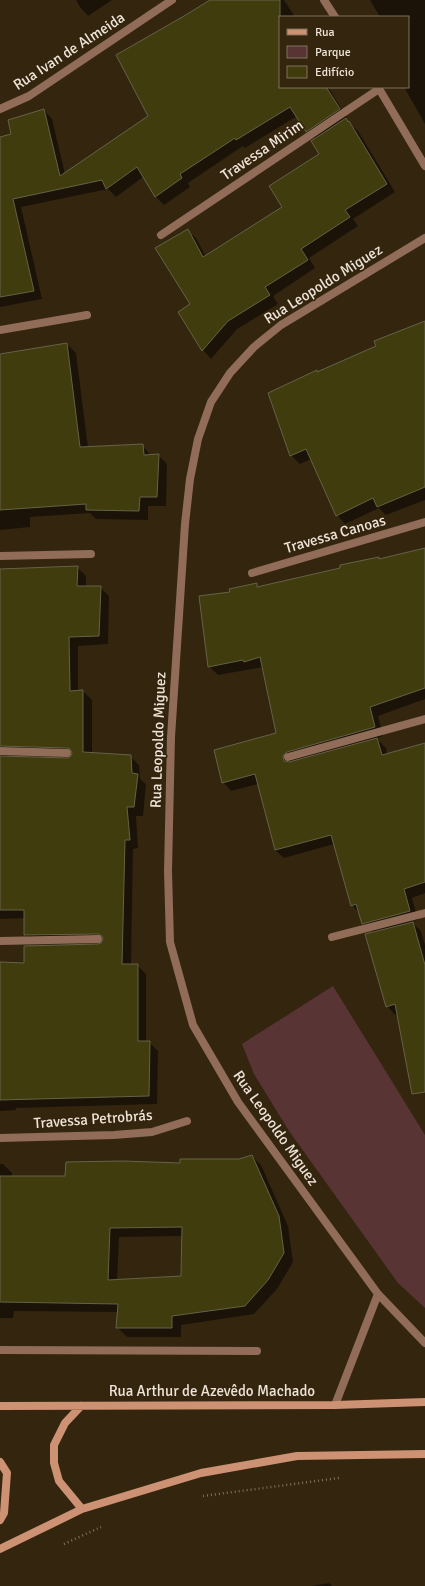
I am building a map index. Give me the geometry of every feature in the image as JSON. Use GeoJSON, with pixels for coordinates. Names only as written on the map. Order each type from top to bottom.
{"type":"FeatureCollection","features":[{"type":"Feature","properties":{"kind":"street","name":"Rua Ivan de Almeida"},"geometry":{"type":"LineString","coordinates":[[0,109],[30,96],[172,0]]}},
{"type":"Feature","properties":{"kind":"street"},"geometry":{"type":"LineString","coordinates":[[324,0],[333,16]]}},
{"type":"Feature","properties":{"kind":"street"},"geometry":{"type":"LineString","coordinates":[[378,88],[425,166]]}},
{"type":"Feature","properties":{"kind":"street","name":"Travessa Mirim"},"geometry":{"type":"LineString","coordinates":[[161,235],[378,88]]}},
{"type":"Feature","properties":{"kind":"street","name":"Rua Leopoldo Miguez"},"geometry":{"type":"LineString","coordinates":[[425,238],[281,325],[254,347],[230,373],[211,402],[198,439],[190,479],[180,586],[171,737],[168,871],[170,942],[193,1024],[238,1102],[378,1294],[425,1343]]}},
{"type":"Feature","properties":{"kind":"street"},"geometry":{"type":"LineString","coordinates":[[0,330],[87,315]]}},
{"type":"Feature","properties":{"kind":"street","name":"Travessa Canoas"},"geometry":{"type":"LineString","coordinates":[[252,573],[425,522]]}},
{"type":"Feature","properties":{"kind":"street"},"geometry":{"type":"LineString","coordinates":[[0,556],[90,554]]}},
{"type":"Feature","properties":{"kind":"street"},"geometry":{"type":"LineString","coordinates":[[288,757],[425,719]]}},
{"type":"Feature","properties":{"kind":"street"},"geometry":{"type":"LineString","coordinates":[[0,751],[67,753]]}},
{"type":"Feature","properties":{"kind":"street"},"geometry":{"type":"LineString","coordinates":[[332,937],[425,913]]}},
{"type":"Feature","properties":{"kind":"street"},"geometry":{"type":"LineString","coordinates":[[0,941],[98,939]]}},
{"type":"Feature","properties":{"kind":"street","name":"Travessa Petrobrás"},"geometry":{"type":"LineString","coordinates":[[0,1138],[114,1135],[152,1132],[187,1121]]}},
{"type":"Feature","properties":{"kind":"street"},"geometry":{"type":"LineString","coordinates":[[335,1405],[378,1294]]}},
{"type":"Feature","properties":{"kind":"street"},"geometry":{"type":"LineString","coordinates":[[0,1350],[257,1351]]}},
{"type":"Feature","properties":{"kind":"street","name":"Rua Arthur de Azevêdo Machado"},"geometry":{"type":"LineString","coordinates":[[0,1406],[335,1405],[425,1402]]}},
{"type":"Feature","properties":{"kind":"street"},"geometry":{"type":"LineString","coordinates":[[80,1406],[65,1423],[54,1445],[54,1463],[59,1481],[82,1509]]}},
{"type":"Feature","properties":{"kind":"street"},"geometry":{"type":"LineString","coordinates":[[0,1549],[82,1509],[201,1473],[297,1456],[425,1454]]}},
{"type":"Feature","properties":{"kind":"street"},"geometry":{"type":"LineString","coordinates":[[0,1462],[7,1473],[4,1513],[0,1520]]}},
{"type":"Feature","properties":{"kind":"path"},"geometry":{"type":"LineString","coordinates":[[197,1497],[345,1478]]}},
{"type":"Feature","properties":{"kind":"path"},"geometry":{"type":"LineString","coordinates":[[57,1547],[107,1525]]}},
{"type":"Feature","properties":{"kind":"green space"},"geometry":{"type":"Polygon","coordinates":[[[333,986],[425,1135],[425,1308],[398,1283],[289,1131],[254,1074],[242,1044],[333,986]]]}},
{"type":"Feature","properties":{"kind":"building"},"geometry":{"type":"Polygon","coordinates":[[[210,0],[280,0],[279,88],[327,88],[340,109],[306,132],[290,107],[236,140],[235,138],[180,174],[182,178],[155,197],[137,167],[106,189],[102,180],[13,199],[34,291],[0,297],[0,137],[11,134],[8,120],[44,109],[60,176],[148,116],[116,55],[210,0]]]}},
{"type":"Feature","properties":{"kind":"building"},"geometry":{"type":"Polygon","coordinates":[[[346,118],[387,184],[345,210],[350,217],[301,249],[308,260],[265,287],[270,295],[228,321],[202,351],[178,312],[190,304],[155,248],[188,229],[203,257],[282,207],[269,186],[319,154],[311,141],[346,118]]]}},
{"type":"Feature","properties":{"kind":"building"},"geometry":{"type":"Polygon","coordinates":[[[425,321],[425,487],[377,507],[373,498],[336,516],[306,449],[290,456],[268,393],[317,370],[317,372],[376,346],[374,341],[425,321]]]}},
{"type":"Feature","properties":{"kind":"building"},"geometry":{"type":"Polygon","coordinates":[[[67,343],[80,447],[143,444],[144,455],[159,454],[157,497],[140,497],[139,511],[86,510],[86,504],[0,510],[0,354],[67,343]]]}},
{"type":"Feature","properties":{"kind":"building"},"geometry":{"type":"Polygon","coordinates":[[[425,548],[425,688],[370,707],[375,727],[287,752],[283,756],[284,761],[289,762],[377,738],[382,755],[425,743],[425,882],[404,889],[410,911],[362,924],[356,904],[351,906],[331,835],[275,850],[255,774],[222,783],[214,750],[276,733],[260,657],[244,662],[243,660],[208,667],[199,596],[230,592],[229,589],[257,583],[257,587],[340,568],[340,565],[379,557],[379,559],[425,548]]]}},
{"type":"Feature","properties":{"kind":"building"},"geometry":{"type":"Polygon","coordinates":[[[78,566],[77,586],[101,586],[99,636],[69,637],[70,691],[83,690],[83,752],[131,755],[132,773],[138,774],[134,807],[127,807],[130,840],[125,840],[122,964],[138,964],[138,1041],[150,1041],[149,1096],[0,1100],[0,962],[24,963],[24,946],[98,944],[101,943],[103,939],[102,936],[98,934],[24,935],[24,910],[0,910],[0,756],[67,758],[71,756],[72,753],[70,749],[67,748],[0,746],[0,569],[78,566]]]}},
{"type":"Feature","properties":{"kind":"building"},"geometry":{"type":"Polygon","coordinates":[[[413,922],[425,965],[425,1092],[412,1094],[395,1004],[386,1007],[365,934],[413,922]]]}},
{"type":"Feature","properties":{"kind":"building"},"geometry":{"type":"Polygon","coordinates":[[[252,1155],[279,1216],[284,1253],[268,1280],[245,1306],[172,1316],[172,1328],[116,1328],[118,1304],[0,1302],[0,1176],[65,1176],[66,1162],[123,1161],[180,1163],[180,1159],[239,1159],[252,1155]],[[182,1227],[110,1228],[108,1280],[181,1276],[182,1227]]]}}]}
